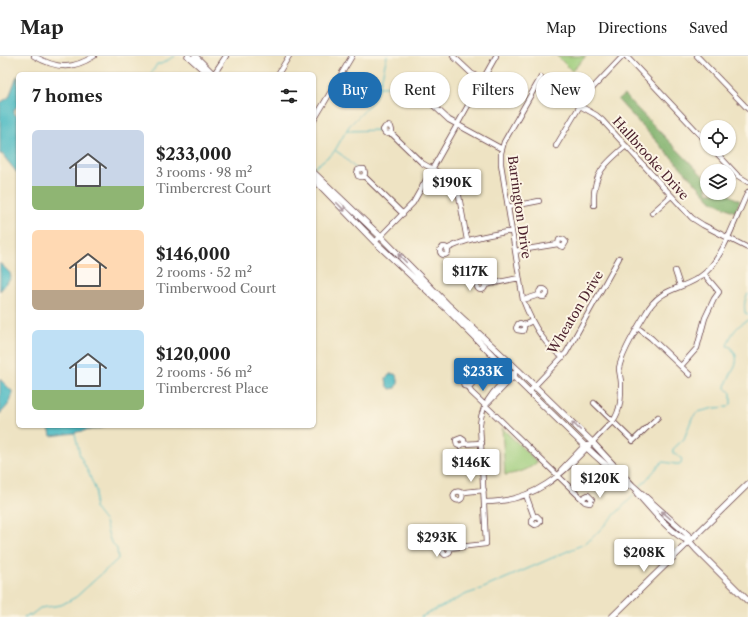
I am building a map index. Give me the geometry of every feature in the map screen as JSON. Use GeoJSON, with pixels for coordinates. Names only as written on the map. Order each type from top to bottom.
{"type":"FeatureCollection","features":[{"type":"Feature","properties":{"kind":"street"},"geometry":{"type":"LineString","coordinates":[[34,56],[48,64],[64,67],[79,64],[94,56]]}},
{"type":"Feature","properties":{"kind":"street"},"geometry":{"type":"LineString","coordinates":[[188,56],[206,72]]}},
{"type":"Feature","properties":{"kind":"street"},"geometry":{"type":"LineString","coordinates":[[195,56],[212,72]]}},
{"type":"Feature","properties":{"kind":"street"},"geometry":{"type":"LineString","coordinates":[[215,72],[226,56]]}},
{"type":"Feature","properties":{"kind":"street"},"geometry":{"type":"LineString","coordinates":[[279,72],[289,56]]}},
{"type":"Feature","properties":{"kind":"street"},"geometry":{"type":"LineString","coordinates":[[316,117],[352,56]]}},
{"type":"Feature","properties":{"kind":"street"},"geometry":{"type":"LineString","coordinates":[[454,56],[470,72]]}},
{"type":"Feature","properties":{"kind":"street"},"geometry":{"type":"LineString","coordinates":[[487,72],[496,56]]}},
{"type":"Feature","properties":{"kind":"street"},"geometry":{"type":"LineString","coordinates":[[595,85],[622,56]]}},
{"type":"Feature","properties":{"kind":"street"},"geometry":{"type":"LineString","coordinates":[[626,56],[700,135]]}},
{"type":"Feature","properties":{"kind":"street"},"geometry":{"type":"LineString","coordinates":[[697,56],[748,109]]}},
{"type":"Feature","properties":{"kind":"street","name":"Barrington Drive"},"geometry":{"type":"LineString","coordinates":[[536,86],[509,132],[502,149],[502,172],[523,300],[532,321],[548,342],[558,350],[563,357]]}},
{"type":"Feature","properties":{"kind":"street"},"geometry":{"type":"LineString","coordinates":[[436,108],[458,125],[502,149]]}},
{"type":"Feature","properties":{"kind":"street"},"geometry":{"type":"LineString","coordinates":[[375,242],[413,202],[467,108]]}},
{"type":"Feature","properties":{"kind":"street"},"geometry":{"type":"LineString","coordinates":[[556,146],[579,108]]}},
{"type":"Feature","properties":{"kind":"street","name":"Hallbrooke Drive"},"geometry":{"type":"LineString","coordinates":[[583,108],[599,117],[694,220],[748,248]]}},
{"type":"Feature","properties":{"kind":"street"},"geometry":{"type":"LineString","coordinates":[[391,133],[419,160],[452,180],[457,185],[467,240]]}},
{"type":"Feature","properties":{"kind":"street"},"geometry":{"type":"LineString","coordinates":[[594,205],[594,184],[598,175],[604,166],[626,146]]}},
{"type":"Feature","properties":{"kind":"street"},"geometry":{"type":"LineString","coordinates":[[719,156],[738,176],[748,182]]}},
{"type":"Feature","properties":{"kind":"street"},"geometry":{"type":"LineString","coordinates":[[316,175],[381,237],[447,304],[535,386],[592,442],[663,521],[681,538],[689,541],[748,601]]}},
{"type":"Feature","properties":{"kind":"street"},"geometry":{"type":"LineString","coordinates":[[364,176],[403,214]]}},
{"type":"Feature","properties":{"kind":"street"},"geometry":{"type":"LineString","coordinates":[[316,181],[375,242],[448,310],[586,447],[631,485]]}},
{"type":"Feature","properties":{"kind":"street"},"geometry":{"type":"LineString","coordinates":[[485,502],[508,500],[526,495],[542,487],[558,476],[581,448],[586,447],[592,442],[613,421],[618,414],[621,401],[619,369],[624,353],[650,305],[664,293],[697,279],[717,260],[748,192]]}},
{"type":"Feature","properties":{"kind":"street"},"geometry":{"type":"LineString","coordinates":[[652,213],[671,196]]}},
{"type":"Feature","properties":{"kind":"street"},"geometry":{"type":"LineString","coordinates":[[508,207],[539,201]]}},
{"type":"Feature","properties":{"kind":"street"},"geometry":{"type":"LineString","coordinates":[[447,248],[467,240],[512,231]]}},
{"type":"Feature","properties":{"kind":"street"},"geometry":{"type":"LineString","coordinates":[[515,251],[558,244]]}},
{"type":"Feature","properties":{"kind":"street","name":"Wheaton Drive"},"geometry":{"type":"LineString","coordinates":[[529,392],[563,357],[619,258]]}},
{"type":"Feature","properties":{"kind":"street"},"geometry":{"type":"LineString","coordinates":[[675,271],[680,286]]}},
{"type":"Feature","properties":{"kind":"street"},"geometry":{"type":"LineString","coordinates":[[681,366],[697,348],[705,318],[719,292],[704,274]]}},
{"type":"Feature","properties":{"kind":"street"},"geometry":{"type":"LineString","coordinates":[[485,285],[519,278]]}},
{"type":"Feature","properties":{"kind":"street"},"geometry":{"type":"LineString","coordinates":[[523,300],[539,295]]}},
{"type":"Feature","properties":{"kind":"street"},"geometry":{"type":"LineString","coordinates":[[524,325],[532,321]]}},
{"type":"Feature","properties":{"kind":"street"},"geometry":{"type":"LineString","coordinates":[[638,328],[652,338],[690,375]]}},
{"type":"Feature","properties":{"kind":"street"},"geometry":{"type":"LineString","coordinates":[[450,548],[486,544],[481,420],[489,398],[518,370]]}},
{"type":"Feature","properties":{"kind":"street"},"geometry":{"type":"LineString","coordinates":[[469,387],[471,392],[485,406],[584,500]]}},
{"type":"Feature","properties":{"kind":"street"},"geometry":{"type":"LineString","coordinates":[[594,403],[633,441],[658,417]]}},
{"type":"Feature","properties":{"kind":"street"},"geometry":{"type":"LineString","coordinates":[[464,444],[482,443]]}},
{"type":"Feature","properties":{"kind":"street"},"geometry":{"type":"LineString","coordinates":[[612,617],[748,484]]}},
{"type":"Feature","properties":{"kind":"street"},"geometry":{"type":"LineString","coordinates":[[462,493],[484,490]]}},
{"type":"Feature","properties":{"kind":"street"},"geometry":{"type":"LineString","coordinates":[[526,495],[534,517]]}},
{"type":"Feature","properties":{"kind":"green space"},"geometry":{"type":"Polygon","coordinates":[[[557,56],[586,56],[572,71],[557,56]]]}},
{"type":"Feature","properties":{"kind":"green space"},"geometry":{"type":"Polygon","coordinates":[[[624,95],[700,173],[700,188],[618,100],[624,95]]]}},
{"type":"Feature","properties":{"kind":"green space"},"geometry":{"type":"Polygon","coordinates":[[[736,199],[740,201],[735,212],[711,200],[736,200],[736,199]]]}},
{"type":"Feature","properties":{"kind":"green space"},"geometry":{"type":"Polygon","coordinates":[[[502,428],[537,462],[534,465],[526,470],[505,475],[502,428]]]}},
{"type":"Feature","properties":{"kind":"water"},"geometry":{"type":"Polygon","coordinates":[[[16,79],[16,108],[14,113],[16,115],[16,172],[2,154],[0,154],[0,103],[9,97],[16,79]]]}},
{"type":"Feature","properties":{"kind":"water"},"geometry":{"type":"Polygon","coordinates":[[[0,263],[10,273],[11,278],[0,291],[0,263]]]}},
{"type":"Feature","properties":{"kind":"water"},"geometry":{"type":"Polygon","coordinates":[[[390,374],[395,374],[398,379],[396,388],[390,389],[387,385],[386,378],[390,374]]]}},
{"type":"Feature","properties":{"kind":"water"},"geometry":{"type":"Polygon","coordinates":[[[0,379],[12,391],[12,398],[0,414],[0,379]]]}},
{"type":"Feature","properties":{"kind":"water"},"geometry":{"type":"Polygon","coordinates":[[[48,428],[99,428],[51,436],[48,428]]]}},
{"type":"Feature","properties":{"kind":"waterway"},"geometry":{"type":"LineString","coordinates":[[152,72],[157,64],[161,64],[175,56]]}},
{"type":"Feature","properties":{"kind":"waterway"},"geometry":{"type":"LineString","coordinates":[[316,166],[334,152],[349,126],[374,99],[379,89],[387,56]]}},
{"type":"Feature","properties":{"kind":"waterway"},"geometry":{"type":"LineString","coordinates":[[382,87],[390,87]]}},
{"type":"Feature","properties":{"kind":"waterway"},"geometry":{"type":"LineString","coordinates":[[347,131],[380,130]]}},
{"type":"Feature","properties":{"kind":"waterway"},"geometry":{"type":"LineString","coordinates":[[336,151],[357,170]]}},
{"type":"Feature","properties":{"kind":"waterway"},"geometry":{"type":"LineString","coordinates":[[748,294],[744,305],[745,313],[748,314]]}},
{"type":"Feature","properties":{"kind":"waterway"},"geometry":{"type":"LineString","coordinates":[[639,488],[662,462],[681,464],[682,459],[673,453],[673,449],[684,439],[692,418],[698,412],[714,408],[728,407],[731,404],[731,393],[726,388],[728,380],[736,364],[736,356],[731,347],[727,346],[735,330],[748,320]]}},
{"type":"Feature","properties":{"kind":"waterway"},"geometry":{"type":"LineString","coordinates":[[24,617],[31,615],[40,608],[61,605],[76,597],[118,559],[117,549],[110,540],[105,522],[94,508],[96,491],[80,456],[75,434]]}},
{"type":"Feature","properties":{"kind":"waterway"},"geometry":{"type":"LineString","coordinates":[[421,617],[467,594],[584,544],[593,537],[635,494]]}}]}
